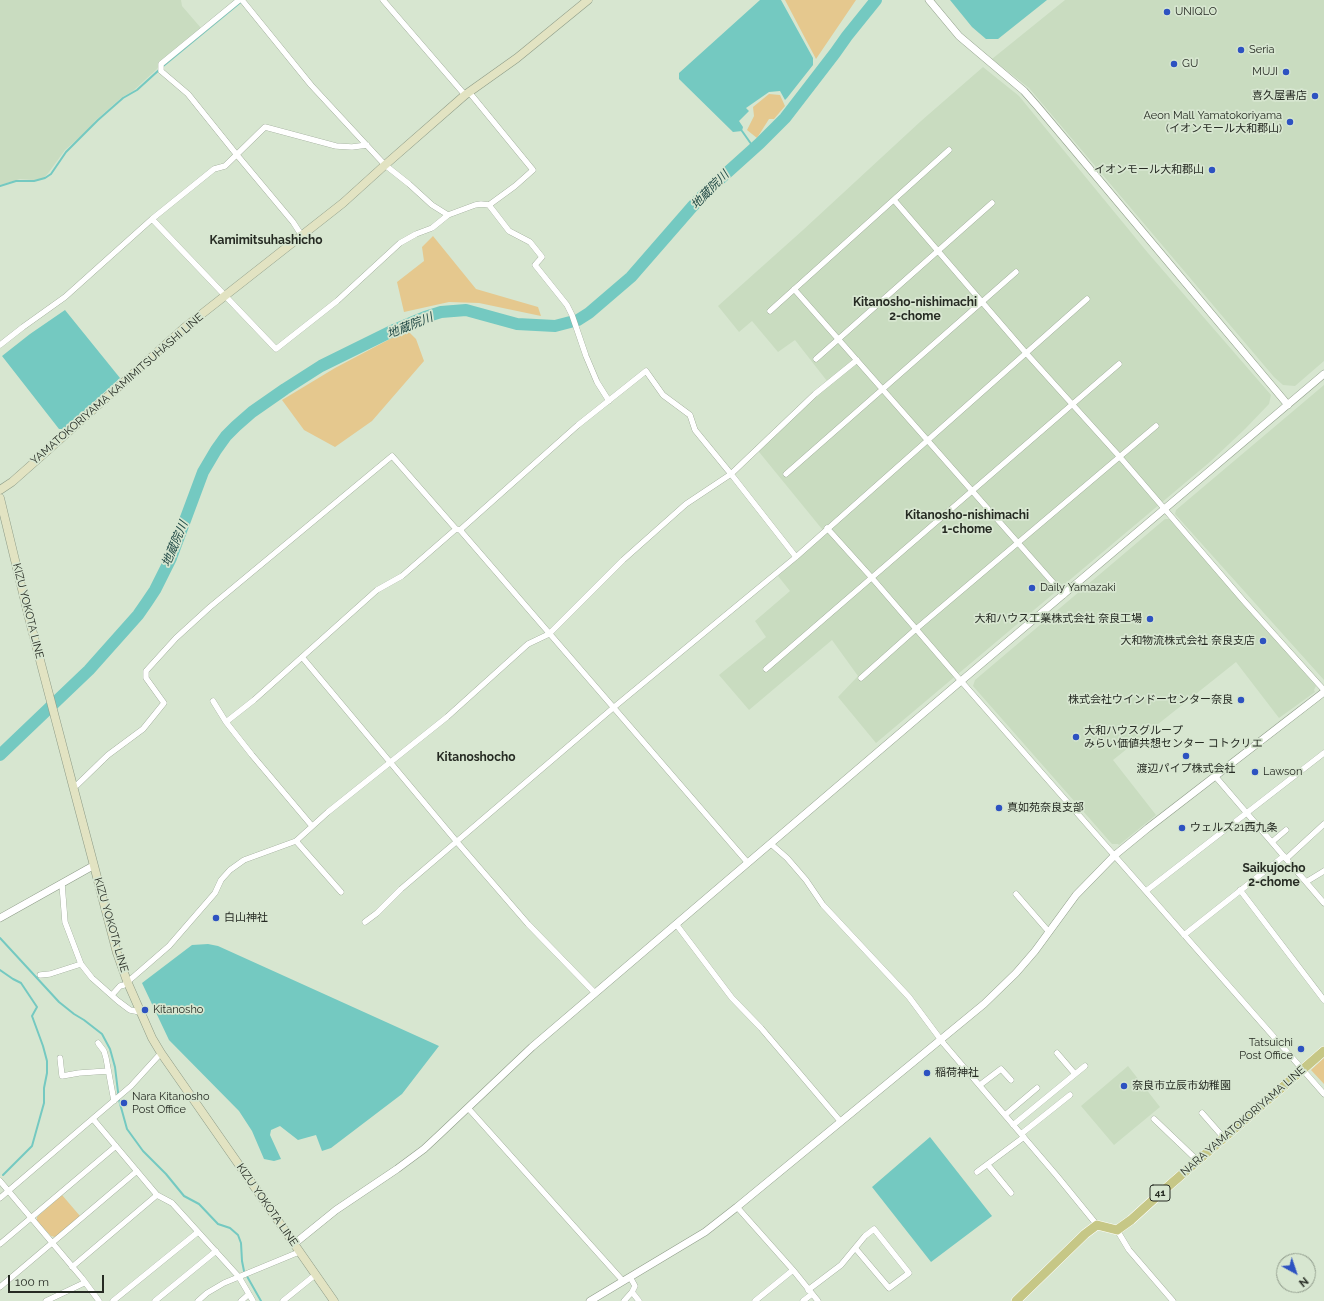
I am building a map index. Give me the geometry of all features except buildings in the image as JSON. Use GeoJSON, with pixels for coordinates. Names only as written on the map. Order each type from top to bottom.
{"type":"FeatureCollection","features":[{"type":"Feature","properties":{"kind":"main road","name":"YAMATOKORIYAMA KAMIMITSUHASHI LINE"},"geometry":{"type":"LineString","coordinates":[[0,490],[35,461],[184,328],[343,203],[467,94],[517,58],[588,0]]}},
{"type":"Feature","properties":{"kind":"main road","name":"KIZU YOKOTA LINE"},"geometry":{"type":"LineString","coordinates":[[0,498],[56,722],[117,953],[127,981],[152,1038],[161,1053],[334,1301]]}},
{"type":"Feature","properties":{"kind":"main road","name":"NARA YAMATOKORIYAMA LINE"},"geometry":{"type":"LineString","coordinates":[[1117,1230],[1131,1220],[1324,1050]]}},
{"type":"Feature","properties":{"kind":"main road"},"geometry":{"type":"LineString","coordinates":[[1016,1301],[1096,1225],[1117,1230]]}},
{"type":"Feature","properties":{"kind":"street"},"geometry":{"type":"LineString","coordinates":[[239,0],[161,64],[161,71],[188,94],[293,222],[302,236]]}},
{"type":"Feature","properties":{"kind":"street"},"geometry":{"type":"LineString","coordinates":[[242,0],[311,85],[385,165],[432,205],[448,215]]}},
{"type":"Feature","properties":{"kind":"street"},"geometry":{"type":"LineString","coordinates":[[152,219],[276,349],[337,301],[400,243],[416,234],[432,228],[448,215],[475,205],[489,205],[533,170],[383,0]]}},
{"type":"Feature","properties":{"kind":"street"},"geometry":{"type":"LineString","coordinates":[[929,0],[959,36],[1024,91],[1288,405]]}},
{"type":"Feature","properties":{"kind":"street"},"geometry":{"type":"LineString","coordinates":[[0,345],[65,297],[152,219],[214,169],[225,166],[265,127],[336,146],[352,147],[366,145]]}},
{"type":"Feature","properties":{"kind":"street"},"geometry":{"type":"LineString","coordinates":[[770,311],[949,150]]}},
{"type":"Feature","properties":{"kind":"street"},"geometry":{"type":"LineString","coordinates":[[590,1301],[705,1232],[738,1207],[984,1004],[1026,962],[1076,895],[1115,855],[1324,691],[1243,600],[1120,456],[1026,352],[894,200]]}},
{"type":"Feature","properties":{"kind":"street"},"geometry":{"type":"LineString","coordinates":[[816,359],[992,203]]}},
{"type":"Feature","properties":{"kind":"street"},"geometry":{"type":"LineString","coordinates":[[489,205],[509,231],[530,242],[542,257],[535,265],[567,305],[596,382],[609,401]]}},
{"type":"Feature","properties":{"kind":"street"},"geometry":{"type":"LineString","coordinates":[[786,474],[1016,272]]}},
{"type":"Feature","properties":{"kind":"street"},"geometry":{"type":"LineString","coordinates":[[794,289],[1064,595]]}},
{"type":"Feature","properties":{"kind":"street"},"geometry":{"type":"LineString","coordinates":[[365,922],[377,913],[401,889],[613,708],[796,557],[1087,299]]}},
{"type":"Feature","properties":{"kind":"street"},"geometry":{"type":"LineString","coordinates":[[112,995],[120,986],[124,985],[169,946],[215,893],[221,880],[230,870],[244,860],[296,841],[328,812],[447,717],[528,644],[550,634],[623,560],[686,504],[731,474],[815,394],[857,360]]}},
{"type":"Feature","properties":{"kind":"street"},"geometry":{"type":"LineString","coordinates":[[766,670],[1119,364]]}},
{"type":"Feature","properties":{"kind":"street"},"geometry":{"type":"LineString","coordinates":[[226,722],[254,700],[378,590],[402,576],[458,530],[578,425],[646,371],[663,395],[690,415],[695,430],[796,557]]}},
{"type":"Feature","properties":{"kind":"street"},"geometry":{"type":"LineString","coordinates":[[294,1244],[336,1210],[424,1149],[532,1047],[1324,374]]}},
{"type":"Feature","properties":{"kind":"street"},"geometry":{"type":"LineString","coordinates":[[861,678],[916,629],[1156,426]]}},
{"type":"Feature","properties":{"kind":"street"},"geometry":{"type":"LineString","coordinates":[[73,786],[76,785],[112,752],[143,729],[164,703],[146,678],[146,671],[176,638],[210,607],[392,456],[550,634],[748,863]]}},
{"type":"Feature","properties":{"kind":"street"},"geometry":{"type":"LineString","coordinates":[[827,528],[1324,1094]]}},
{"type":"Feature","properties":{"kind":"street"},"geometry":{"type":"LineString","coordinates":[[302,657],[390,763],[528,924],[595,993]]}},
{"type":"Feature","properties":{"kind":"street"},"geometry":{"type":"LineString","coordinates":[[213,701],[226,722],[252,755],[312,826]]}},
{"type":"Feature","properties":{"kind":"street"},"geometry":{"type":"LineString","coordinates":[[1146,891],[1324,753]]}},
{"type":"Feature","properties":{"kind":"street"},"geometry":{"type":"LineString","coordinates":[[1215,776],[1324,903]]}},
{"type":"Feature","properties":{"kind":"street"},"geometry":{"type":"LineString","coordinates":[[1184,935],[1240,890],[1285,857],[1324,824]]}},
{"type":"Feature","properties":{"kind":"street"},"geometry":{"type":"LineString","coordinates":[[1272,842],[1286,830]]}},
{"type":"Feature","properties":{"kind":"street"},"geometry":{"type":"LineString","coordinates":[[296,841],[341,892]]}},
{"type":"Feature","properties":{"kind":"street"},"geometry":{"type":"LineString","coordinates":[[771,844],[787,858],[806,880],[823,905],[909,997],[940,1040],[1023,1136],[1096,1225]]}},
{"type":"Feature","properties":{"kind":"street"},"geometry":{"type":"LineString","coordinates":[[0,918],[94,866]]}},
{"type":"Feature","properties":{"kind":"street"},"geometry":{"type":"LineString","coordinates":[[1306,882],[1324,871]]}},
{"type":"Feature","properties":{"kind":"street"},"geometry":{"type":"LineString","coordinates":[[62,884],[65,922],[81,964],[92,978],[130,1010],[140,1012]]}},
{"type":"Feature","properties":{"kind":"street"},"geometry":{"type":"LineString","coordinates":[[1240,890],[1324,1000]]}},
{"type":"Feature","properties":{"kind":"street"},"geometry":{"type":"LineString","coordinates":[[1016,894],[1049,932]]}},
{"type":"Feature","properties":{"kind":"street"},"geometry":{"type":"LineString","coordinates":[[676,924],[732,998],[761,1028],[841,1122]]}},
{"type":"Feature","properties":{"kind":"street"},"geometry":{"type":"LineString","coordinates":[[40,975],[50,974],[81,964]]}},
{"type":"Feature","properties":{"kind":"street"},"geometry":{"type":"LineString","coordinates":[[98,1042],[104,1051],[114,1100]]}},
{"type":"Feature","properties":{"kind":"street"},"geometry":{"type":"LineString","coordinates":[[0,1198],[131,1086],[161,1053]]}},
{"type":"Feature","properties":{"kind":"street"},"geometry":{"type":"LineString","coordinates":[[1057,1053],[1075,1074]]}},
{"type":"Feature","properties":{"kind":"street"},"geometry":{"type":"LineString","coordinates":[[60,1058],[62,1076],[108,1071]]}},
{"type":"Feature","properties":{"kind":"street"},"geometry":{"type":"LineString","coordinates":[[1013,1125],[1085,1066]]}},
{"type":"Feature","properties":{"kind":"street"},"geometry":{"type":"LineString","coordinates":[[980,1086],[1001,1069],[1011,1080]]}},
{"type":"Feature","properties":{"kind":"street"},"geometry":{"type":"LineString","coordinates":[[1004,1115],[1037,1088]]}},
{"type":"Feature","properties":{"kind":"street"},"geometry":{"type":"LineString","coordinates":[[977,1172],[988,1165],[1070,1095]]}},
{"type":"Feature","properties":{"kind":"street"},"geometry":{"type":"LineString","coordinates":[[468,1108],[623,1281]]}},
{"type":"Feature","properties":{"kind":"street"},"geometry":{"type":"LineString","coordinates":[[1202,1113],[1224,1138]]}},
{"type":"Feature","properties":{"kind":"street"},"geometry":{"type":"LineString","coordinates":[[93,1119],[157,1195],[172,1203],[216,1251],[244,1275],[250,1294],[254,1301]]}},
{"type":"Feature","properties":{"kind":"street"},"geometry":{"type":"LineString","coordinates":[[1154,1119],[1198,1161]]}},
{"type":"Feature","properties":{"kind":"street"},"geometry":{"type":"LineString","coordinates":[[0,1244],[116,1146]]}},
{"type":"Feature","properties":{"kind":"street"},"geometry":{"type":"LineString","coordinates":[[988,1165],[1011,1194]]}},
{"type":"Feature","properties":{"kind":"street"},"geometry":{"type":"LineString","coordinates":[[0,1287],[137,1171]]}},
{"type":"Feature","properties":{"kind":"street"},"geometry":{"type":"LineString","coordinates":[[0,1182],[99,1301]]}},
{"type":"Feature","properties":{"kind":"street"},"geometry":{"type":"LineString","coordinates":[[72,1267],[157,1195]]}},
{"type":"Feature","properties":{"kind":"street"},"geometry":{"type":"LineString","coordinates":[[738,1207],[818,1301]]}},
{"type":"Feature","properties":{"kind":"street"},"geometry":{"type":"LineString","coordinates":[[803,1301],[810,1292],[841,1266],[865,1236],[874,1229],[909,1273],[889,1288],[856,1248]]}},
{"type":"Feature","properties":{"kind":"street"},"geometry":{"type":"LineString","coordinates":[[1117,1230],[1129,1250],[1173,1301]]}},
{"type":"Feature","properties":{"kind":"street"},"geometry":{"type":"LineString","coordinates":[[113,1301],[198,1232]]}},
{"type":"Feature","properties":{"kind":"street"},"geometry":{"type":"LineString","coordinates":[[155,1301],[216,1251]]}},
{"type":"Feature","properties":{"kind":"street"},"geometry":{"type":"LineString","coordinates":[[198,1301],[215,1288],[299,1252]]}},
{"type":"Feature","properties":{"kind":"street"},"geometry":{"type":"LineString","coordinates":[[755,1301],[793,1270]]}},
{"type":"Feature","properties":{"kind":"street"},"geometry":{"type":"LineString","coordinates":[[283,1301],[315,1275]]}},
{"type":"Feature","properties":{"kind":"street"},"geometry":{"type":"LineString","coordinates":[[624,1301],[635,1286],[630,1277]]}},
{"type":"Feature","properties":{"kind":"street"},"geometry":{"type":"LineString","coordinates":[[46,1301],[84,1283]]}},
{"type":"Feature","properties":{"kind":"street"},"geometry":{"type":"LineString","coordinates":[[632,1292],[639,1301]]}},
{"type":"Feature","properties":{"kind":"street"},"geometry":{"type":"LineString","coordinates":[[241,1301],[250,1294]]}},
{"type":"Feature","properties":{"kind":"shaded area"},"geometry":{"type":"Polygon","coordinates":[[[0,0],[181,0],[182,6],[201,28],[162,61],[157,69],[133,91],[121,98],[95,121],[89,129],[65,150],[43,179],[20,179],[0,185],[0,0]]]}},
{"type":"Feature","properties":{"kind":"shaded area"},"geometry":{"type":"Polygon","coordinates":[[[785,0],[856,0],[816,59],[785,0]]]}},
{"type":"Feature","properties":{"kind":"shaded area","name":"イオンモール大和郡山"},"geometry":{"type":"Polygon","coordinates":[[[1065,0],[1324,0],[1324,361],[1295,386],[1283,385],[1274,377],[1029,88],[992,59],[1065,0]]]}},
{"type":"Feature","properties":{"kind":"shaded area"},"geometry":{"type":"Polygon","coordinates":[[[983,67],[1019,96],[1148,253],[1271,395],[1269,404],[1211,461],[876,743],[838,697],[858,676],[832,640],[749,710],[719,675],[766,637],[755,621],[790,591],[778,576],[826,534],[755,447],[827,381],[795,340],[778,352],[752,321],[739,332],[718,306],[921,121],[983,67]]]}},
{"type":"Feature","properties":{"kind":"shaded area"},"geometry":{"type":"Polygon","coordinates":[[[769,94],[780,95],[785,106],[774,119],[769,119],[757,138],[747,130],[754,116],[753,107],[769,94]]]}},
{"type":"Feature","properties":{"kind":"shaded area"},"geometry":{"type":"Polygon","coordinates":[[[433,236],[476,289],[538,307],[541,316],[479,303],[449,302],[404,312],[397,282],[424,261],[422,247],[433,236]]]}},
{"type":"Feature","properties":{"kind":"shaded area"},"geometry":{"type":"Polygon","coordinates":[[[407,330],[416,339],[424,361],[372,421],[335,447],[304,430],[282,400],[335,368],[407,330]]]}},
{"type":"Feature","properties":{"kind":"shaded area"},"geometry":{"type":"Polygon","coordinates":[[[1324,385],[1324,680],[1175,514],[1176,510],[1324,385]]]}},
{"type":"Feature","properties":{"kind":"shaded area"},"geometry":{"type":"Polygon","coordinates":[[[1165,519],[1169,519],[1316,686],[1314,690],[1315,692],[1279,718],[1236,662],[1113,760],[1156,815],[1119,845],[1112,844],[973,686],[975,680],[1165,519]]]}},
{"type":"Feature","properties":{"kind":"shaded area"},"geometry":{"type":"Polygon","coordinates":[[[1324,1058],[1324,1084],[1311,1070],[1324,1058]]]}},
{"type":"Feature","properties":{"kind":"shaded area","name":"奈良市立辰市幼稚園"},"geometry":{"type":"Polygon","coordinates":[[[1128,1066],[1160,1107],[1114,1145],[1081,1106],[1128,1066]]]}},
{"type":"Feature","properties":{"kind":"shaded area"},"geometry":{"type":"Polygon","coordinates":[[[62,1195],[80,1216],[55,1237],[51,1236],[37,1221],[37,1217],[62,1195]]]}},
{"type":"Feature","properties":{"kind":"water"},"geometry":{"type":"Polygon","coordinates":[[[760,0],[781,0],[813,58],[813,65],[785,100],[780,91],[769,92],[746,108],[749,111],[739,121],[743,127],[742,131],[733,132],[679,79],[679,73],[760,0]]]}},
{"type":"Feature","properties":{"kind":"water"},"geometry":{"type":"Polygon","coordinates":[[[950,0],[1047,0],[998,39],[986,39],[972,27],[950,0]]]}},
{"type":"Feature","properties":{"kind":"water"},"geometry":{"type":"Polygon","coordinates":[[[65,310],[120,378],[64,429],[59,429],[2,356],[30,334],[65,310]]]}},
{"type":"Feature","properties":{"kind":"water"},"geometry":{"type":"Polygon","coordinates":[[[208,944],[218,946],[439,1046],[402,1094],[331,1148],[322,1151],[316,1135],[298,1140],[280,1126],[271,1130],[270,1135],[281,1159],[274,1161],[264,1159],[252,1131],[239,1111],[169,1040],[142,983],[192,945],[208,944]]]}},
{"type":"Feature","properties":{"kind":"water"},"geometry":{"type":"Polygon","coordinates":[[[930,1137],[992,1216],[931,1262],[872,1187],[930,1137]]]}},
{"type":"Feature","properties":{"kind":"waterway","name":"地蔵院川"},"geometry":{"type":"LineString","coordinates":[[0,755],[89,670],[138,615],[155,590],[171,558],[203,472],[226,436],[252,412],[321,366],[394,330],[441,312],[466,310],[517,324],[555,326],[578,320],[589,313],[631,277],[710,188],[760,143],[785,118],[876,0]]}},
{"type":"Feature","properties":{"kind":"waterway"},"geometry":{"type":"LineString","coordinates":[[162,67],[242,1]]}},
{"type":"Feature","properties":{"kind":"waterway"},"geometry":{"type":"LineString","coordinates":[[0,186],[16,181],[34,181],[45,178],[51,174],[66,152],[98,120],[123,98],[137,90],[159,70]]}},
{"type":"Feature","properties":{"kind":"waterway"},"geometry":{"type":"LineString","coordinates":[[742,131],[754,148]]}},
{"type":"Feature","properties":{"kind":"waterway"},"geometry":{"type":"LineString","coordinates":[[0,938],[59,1002],[102,1034],[110,1049],[115,1067],[119,1100],[127,1129],[143,1151],[166,1174],[184,1196],[199,1204],[218,1224],[230,1228],[238,1235],[241,1243],[244,1271],[261,1301]]}},
{"type":"Feature","properties":{"kind":"waterway"},"geometry":{"type":"LineString","coordinates":[[0,970],[21,983],[37,1007],[32,1016],[47,1061],[44,1103],[32,1146],[3,1175]]}},
{"type":"Feature","properties":{"kind":"place","name":"UNIQLO"},"geometry":{"type":"Point","coordinates":[1167,12]}},
{"type":"Feature","properties":{"kind":"place","name":"Seria"},"geometry":{"type":"Point","coordinates":[1241,50]}},
{"type":"Feature","properties":{"kind":"place","name":"GU"},"geometry":{"type":"Point","coordinates":[1174,64]}},
{"type":"Feature","properties":{"kind":"place","name":"MUJI"},"geometry":{"type":"Point","coordinates":[1286,72]}},
{"type":"Feature","properties":{"kind":"place","name":"喜久屋書店"},"geometry":{"type":"Point","coordinates":[1315,96]}},
{"type":"Feature","properties":{"kind":"place","name":"Aeon Mall Yamatokoriyama (イオンモール大和郡山)"},"geometry":{"type":"Point","coordinates":[1290,122]}},
{"type":"Feature","properties":{"kind":"place","name":"イオンモール大和郡山"},"geometry":{"type":"Point","coordinates":[1212,170]}},
{"type":"Feature","properties":{"kind":"place","name":"Daily Yamazaki"},"geometry":{"type":"Point","coordinates":[1032,588]}},
{"type":"Feature","properties":{"kind":"place","name":"大和ハウス工業株式会社 奈良工場"},"geometry":{"type":"Point","coordinates":[1150,619]}},
{"type":"Feature","properties":{"kind":"place","name":"大和物流株式会社 奈良支店"},"geometry":{"type":"Point","coordinates":[1263,641]}},
{"type":"Feature","properties":{"kind":"place","name":"株式会社ウインドーセンター奈良"},"geometry":{"type":"Point","coordinates":[1241,700]}},
{"type":"Feature","properties":{"kind":"place","name":"大和ハウスグループ みらい価値共想センター コトクリエ"},"geometry":{"type":"Point","coordinates":[1076,737]}},
{"type":"Feature","properties":{"kind":"place","name":"渡辺パイプ株式会社"},"geometry":{"type":"Point","coordinates":[1186,756]}},
{"type":"Feature","properties":{"kind":"place","name":"Lawson"},"geometry":{"type":"Point","coordinates":[1255,772]}},
{"type":"Feature","properties":{"kind":"place","name":"真如苑奈良支部"},"geometry":{"type":"Point","coordinates":[999,808]}},
{"type":"Feature","properties":{"kind":"place","name":"ウェルズ21西九条"},"geometry":{"type":"Point","coordinates":[1182,828]}},
{"type":"Feature","properties":{"kind":"place","name":"白山神社"},"geometry":{"type":"Point","coordinates":[216,918]}},
{"type":"Feature","properties":{"kind":"place","name":"Kitanosho"},"geometry":{"type":"Point","coordinates":[145,1010]}},
{"type":"Feature","properties":{"kind":"place","name":"Tatsuichi Post Office"},"geometry":{"type":"Point","coordinates":[1301,1049]}},
{"type":"Feature","properties":{"kind":"place","name":"稲荷神社"},"geometry":{"type":"Point","coordinates":[927,1073]}},
{"type":"Feature","properties":{"kind":"place","name":"奈良市立辰市幼稚園"},"geometry":{"type":"Point","coordinates":[1124,1086]}},
{"type":"Feature","properties":{"kind":"place","name":"Nara Kitanosho Post Office"},"geometry":{"type":"Point","coordinates":[124,1103]}},
{"type":"Feature","properties":{"kind":"district","name":"Kamimitsuhashicho"},"geometry":{"type":"Point","coordinates":[266,240]}},
{"type":"Feature","properties":{"kind":"district","name":"Kitanosho-nishimachi 2-chome"},"geometry":{"type":"Point","coordinates":[915,309]}},
{"type":"Feature","properties":{"kind":"district","name":"Kitanosho-nishimachi 1-chome"},"geometry":{"type":"Point","coordinates":[967,522]}},
{"type":"Feature","properties":{"kind":"district","name":"Kitanoshocho"},"geometry":{"type":"Point","coordinates":[476,757]}},
{"type":"Feature","properties":{"kind":"district","name":"Saikujocho 2-chome"},"geometry":{"type":"Point","coordinates":[1274,875]}}]}
